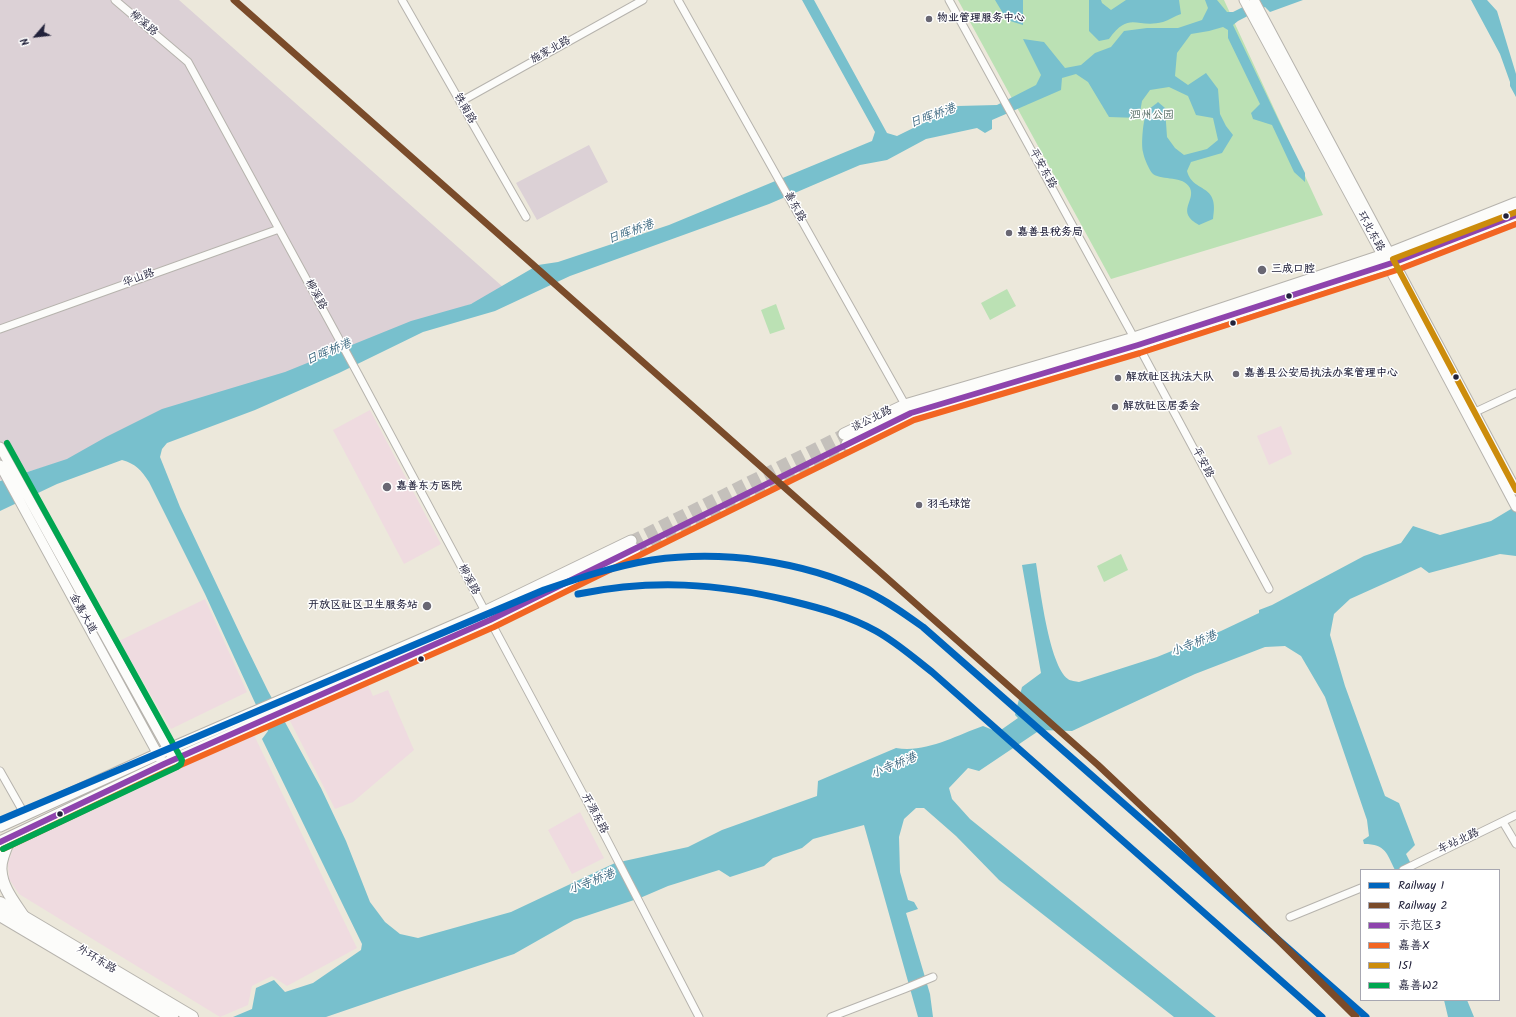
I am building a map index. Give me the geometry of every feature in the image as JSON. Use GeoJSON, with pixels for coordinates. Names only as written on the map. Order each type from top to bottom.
{"type":"FeatureCollection","features":[{"type":"Feature","properties":{"kind":"highway","name":"外环东路"},"geometry":{"type":"LineString","coordinates":[[0,903],[176,1013]]}},
{"type":"Feature","properties":{"kind":"highway","name":"外环东路"},"geometry":{"type":"LineString","coordinates":[[0,915],[176,1013],[192,1017]]}},
{"type":"Feature","properties":{"kind":"main road","name":"谈公北路"},"geometry":{"type":"LineString","coordinates":[[1388,258],[1516,202]]}},
{"type":"Feature","properties":{"kind":"main road","name":"谈公北路"},"geometry":{"type":"LineString","coordinates":[[845,439],[908,409],[1136,341],[1516,215]]}},
{"type":"Feature","properties":{"kind":"main road"},"geometry":{"type":"LineString","coordinates":[[0,842],[169,762],[257,717],[488,616],[633,545]]}},
{"type":"Feature","properties":{"kind":"main road"},"geometry":{"type":"LineString","coordinates":[[0,826],[163,752],[257,717]]}},
{"type":"Feature","properties":{"kind":"main road"},"geometry":{"type":"LineString","coordinates":[[11,837],[4,853],[1,869],[5,887],[24,917]]}},
{"type":"Feature","properties":{"kind":"street","name":"柳溪路"},"geometry":{"type":"LineString","coordinates":[[115,0],[188,62],[488,616]]}},
{"type":"Feature","properties":{"kind":"street","name":"铁南路"},"geometry":{"type":"LineString","coordinates":[[402,0],[526,217]]}},
{"type":"Feature","properties":{"kind":"street","name":"施家北路"},"geometry":{"type":"LineString","coordinates":[[460,102],[643,0]]}},
{"type":"Feature","properties":{"kind":"street","name":"善东路"},"geometry":{"type":"LineString","coordinates":[[678,0],[908,409]]}},
{"type":"Feature","properties":{"kind":"street","name":"平安东路"},"geometry":{"type":"LineString","coordinates":[[950,0],[1136,341]]}},
{"type":"Feature","properties":{"kind":"street","name":"环北东路"},"geometry":{"type":"LineString","coordinates":[[1247,1],[1258,16],[1513,489],[1516,507]]}},
{"type":"Feature","properties":{"kind":"street","name":"华山路"},"geometry":{"type":"LineString","coordinates":[[0,329],[279,229]]}},
{"type":"Feature","properties":{"kind":"street","name":"平安路"},"geometry":{"type":"LineString","coordinates":[[1136,341],[1269,589]]}},
{"type":"Feature","properties":{"kind":"street"},"geometry":{"type":"LineString","coordinates":[[1471,413],[1516,394]]}},
{"type":"Feature","properties":{"kind":"street","name":"金嘉大道"},"geometry":{"type":"LineString","coordinates":[[0,447],[5,468],[169,762]]}},
{"type":"Feature","properties":{"kind":"street","name":"开源东路"},"geometry":{"type":"LineString","coordinates":[[488,616],[613,850],[699,1017]]}},
{"type":"Feature","properties":{"kind":"street"},"geometry":{"type":"LineString","coordinates":[[0,771],[25,815]]}},
{"type":"Feature","properties":{"kind":"street","name":"车站北路"},"geometry":{"type":"LineString","coordinates":[[1405,869],[1516,815]]}},
{"type":"Feature","properties":{"kind":"street"},"geometry":{"type":"LineString","coordinates":[[1503,822],[1516,844]]}},
{"type":"Feature","properties":{"kind":"street"},"geometry":{"type":"LineString","coordinates":[[1290,917],[1360,888]]}},
{"type":"Feature","properties":{"kind":"street"},"geometry":{"type":"LineString","coordinates":[[831,1017],[933,977]]}},
{"type":"Feature","properties":{"kind":"shaded area"},"geometry":{"type":"Polygon","coordinates":[[[0,0],[179,0],[503,287],[476,302],[71,459],[0,480],[0,0]]]}},
{"type":"Feature","properties":{"kind":"shaded area"},"geometry":{"type":"Polygon","coordinates":[[[589,145],[608,182],[537,220],[516,183],[589,145]]]}},
{"type":"Feature","properties":{"kind":"shaded area","name":"嘉善东方医院"},"geometry":{"type":"Polygon","coordinates":[[[370,410],[441,544],[404,564],[333,430],[370,410]]]}},
{"type":"Feature","properties":{"kind":"shaded area"},"geometry":{"type":"Polygon","coordinates":[[[1281,426],[1292,454],[1269,465],[1257,436],[1281,426]]]}},
{"type":"Feature","properties":{"kind":"shaded area"},"geometry":{"type":"Polygon","coordinates":[[[205,599],[247,692],[171,729],[119,641],[205,599]]]}},
{"type":"Feature","properties":{"kind":"shaded area"},"geometry":{"type":"Polygon","coordinates":[[[366,680],[373,696],[388,690],[414,750],[353,802],[335,809],[288,717],[366,680]]]}},
{"type":"Feature","properties":{"kind":"shaded area"},"geometry":{"type":"Polygon","coordinates":[[[252,731],[357,948],[287,986],[272,976],[252,986],[248,1005],[220,1017],[19,894],[9,879],[8,863],[16,841],[252,731]]]}},
{"type":"Feature","properties":{"kind":"shaded area"},"geometry":{"type":"Polygon","coordinates":[[[580,812],[604,858],[572,874],[548,830],[580,812]]]}},
{"type":"Feature","properties":{"kind":"green space","name":"泗州公园"},"geometry":{"type":"Polygon","coordinates":[[[958,0],[1224,0],[1323,215],[1111,279],[958,0]]]}},
{"type":"Feature","properties":{"kind":"green space"},"geometry":{"type":"Polygon","coordinates":[[[1007,289],[1016,306],[990,320],[981,303],[1007,289]]]}},
{"type":"Feature","properties":{"kind":"green space"},"geometry":{"type":"Polygon","coordinates":[[[776,304],[785,329],[770,334],[761,310],[776,304]]]}},
{"type":"Feature","properties":{"kind":"green space"},"geometry":{"type":"Polygon","coordinates":[[[1121,554],[1128,570],[1104,582],[1097,566],[1121,554]]]}},
{"type":"Feature","properties":{"kind":"water","name":"小寺桥港"},"geometry":{"type":"Polygon","coordinates":[[[802,0],[814,0],[887,133],[897,136],[958,106],[997,105],[1036,85],[1041,75],[1023,39],[1044,42],[1065,68],[1081,65],[1095,53],[1111,47],[1124,31],[1147,28],[1178,28],[1202,20],[1208,8],[1205,0],[1217,0],[1227,12],[1233,12],[1257,0],[1303,0],[1270,12],[1265,7],[1233,25],[1305,173],[1305,182],[1294,172],[1272,125],[1253,119],[1251,113],[1260,104],[1228,38],[1228,30],[1223,27],[1191,34],[1177,53],[1175,76],[1188,85],[1206,73],[1218,89],[1220,114],[1226,126],[1233,135],[1222,153],[1191,162],[1187,171],[1190,178],[1205,190],[1213,199],[1213,219],[1199,225],[1188,216],[1187,211],[1191,193],[1187,184],[1183,181],[1157,176],[1150,170],[1142,148],[1143,126],[1147,112],[1158,102],[1165,108],[1167,137],[1175,148],[1184,155],[1207,149],[1218,140],[1213,118],[1196,115],[1188,96],[1169,87],[1150,90],[1142,101],[1139,118],[1109,117],[1088,82],[1076,74],[1062,78],[1061,90],[992,120],[992,129],[985,133],[977,128],[926,139],[887,160],[860,165],[769,204],[570,276],[495,311],[423,332],[339,373],[255,410],[167,443],[162,449],[160,457],[180,507],[268,691],[321,788],[346,841],[370,902],[385,922],[400,934],[418,938],[511,912],[615,863],[688,847],[722,830],[817,796],[818,781],[896,748],[907,749],[929,746],[983,726],[998,732],[1018,718],[1015,715],[1022,687],[1041,673],[1022,565],[1036,563],[1046,625],[1056,658],[1061,671],[1068,679],[1079,682],[1157,657],[1221,631],[1259,613],[1259,610],[1272,605],[1364,556],[1401,543],[1413,526],[1440,535],[1491,521],[1516,506],[1516,556],[1500,554],[1429,573],[1421,567],[1350,599],[1334,614],[1330,635],[1345,686],[1385,796],[1399,803],[1415,845],[1406,854],[1414,869],[1394,869],[1385,851],[1371,844],[1364,844],[1363,840],[1369,836],[1367,820],[1325,697],[1301,656],[1285,646],[1265,647],[1195,674],[1072,731],[1040,730],[979,771],[968,768],[949,788],[952,799],[970,819],[1216,1017],[1174,1017],[999,880],[956,836],[924,808],[916,808],[904,819],[899,837],[900,872],[908,900],[914,902],[918,909],[906,913],[930,994],[933,1017],[918,1017],[864,825],[813,839],[802,848],[773,858],[764,866],[730,877],[719,870],[668,886],[640,898],[574,920],[514,954],[326,1017],[233,1017],[252,1009],[256,988],[274,980],[285,992],[313,983],[361,950],[362,944],[262,739],[268,731],[205,594],[149,482],[143,474],[135,466],[122,460],[57,484],[0,511],[0,481],[67,459],[106,437],[162,409],[285,372],[411,321],[471,304],[538,265],[558,262],[669,225],[872,141],[875,132],[802,0]]]}},
{"type":"Feature","properties":{"kind":"water"},"geometry":{"type":"Polygon","coordinates":[[[995,0],[1023,0],[1023,25],[1007,20],[995,0]]]}},
{"type":"Feature","properties":{"kind":"water"},"geometry":{"type":"Polygon","coordinates":[[[1089,0],[1101,0],[1102,3],[1111,10],[1126,0],[1179,0],[1181,14],[1163,22],[1154,24],[1134,22],[1128,23],[1122,25],[1116,30],[1109,39],[1099,41],[1089,31],[1089,0]]]}},
{"type":"Feature","properties":{"kind":"water"},"geometry":{"type":"Polygon","coordinates":[[[1471,0],[1487,0],[1497,11],[1516,74],[1516,97],[1510,86],[1500,54],[1471,0]]]}},
{"type":"Feature","properties":{"kind":"water"},"geometry":{"type":"Polygon","coordinates":[[[1444,1001],[1467,1001],[1474,1017],[1448,1017],[1444,1001]]]}},
{"type":"Feature","properties":{"kind":"tunnel"},"geometry":{"type":"LineString","coordinates":[[631,541],[844,434]]}},
{"type":"Feature","properties":{"kind":"tunnel"},"geometry":{"type":"LineString","coordinates":[[635,549],[847,444]]}},
{"type":"Feature","properties":{"kind":"rail line","name":"2"},"geometry":{"type":"LineString","coordinates":[[234,0],[1098,765],[1172,835],[1356,1017]]}},
{"type":"Feature","properties":{"kind":"rail line","name":"1"},"geometry":{"type":"LineString","coordinates":[[0,820],[544,590],[611,569],[652,560],[707,556],[762,560],[815,572],[866,591],[881,599],[923,627],[1366,1017]]}},
{"type":"Feature","properties":{"kind":"rail line","name":"1"},"geometry":{"type":"LineString","coordinates":[[578,594],[605,589],[658,585],[684,585],[737,590],[791,601],[834,613],[876,631],[898,645],[932,672],[1322,1017]]}},
{"type":"Feature","properties":{"kind":"transit line","name":"151"},"geometry":{"type":"LineString","coordinates":[[1516,212],[1393,259],[1516,490]]}},
{"type":"Feature","properties":{"kind":"transit line","name":"示范区3"},"geometry":{"type":"LineString","coordinates":[[0,842],[164,764],[490,620],[911,413],[1138,345],[1395,262],[1516,215]]}},
{"type":"Feature","properties":{"kind":"transit line","name":"嘉善X"},"geometry":{"type":"LineString","coordinates":[[3,849],[167,771],[494,627],[914,420],[1140,353],[1397,270],[1516,224]]}},
{"type":"Feature","properties":{"kind":"transit line","name":"嘉善W2"},"geometry":{"type":"LineString","coordinates":[[3,849],[177,767],[181,764],[182,760],[7,443]]}},
{"type":"Feature","properties":{"kind":"place","name":"物业管理服务中心"},"geometry":{"type":"Point","coordinates":[929,19]}},
{"type":"Feature","properties":{"kind":"place","name":"嘉善县税务局"},"geometry":{"type":"Point","coordinates":[1009,233]}},
{"type":"Feature","properties":{"kind":"place","name":"三成口腔"},"geometry":{"type":"Point","coordinates":[1262,270]}},
{"type":"Feature","properties":{"kind":"place","name":"嘉善县公安局执法办案管理中心"},"geometry":{"type":"Point","coordinates":[1236,374]}},
{"type":"Feature","properties":{"kind":"place","name":"解放社区执法大队"},"geometry":{"type":"Point","coordinates":[1118,378]}},
{"type":"Feature","properties":{"kind":"place","name":"解放社区居委会"},"geometry":{"type":"Point","coordinates":[1115,407]}},
{"type":"Feature","properties":{"kind":"place","name":"嘉善东方医院"},"geometry":{"type":"Point","coordinates":[387,487]}},
{"type":"Feature","properties":{"kind":"place","name":"羽毛球馆"},"geometry":{"type":"Point","coordinates":[919,505]}},
{"type":"Feature","properties":{"kind":"place","name":"开放区社区卫生服务站"},"geometry":{"type":"Point","coordinates":[427,606]}},
{"type":"Feature","properties":{"kind":"water label","name":"日晖桥港"},"geometry":{"type":"Point","coordinates":[933,117]}},
{"type":"Feature","properties":{"kind":"water label","name":"日晖桥港"},"geometry":{"type":"Point","coordinates":[631,233]}},
{"type":"Feature","properties":{"kind":"water label","name":"日晖桥港"},"geometry":{"type":"Point","coordinates":[329,353]}}]}
